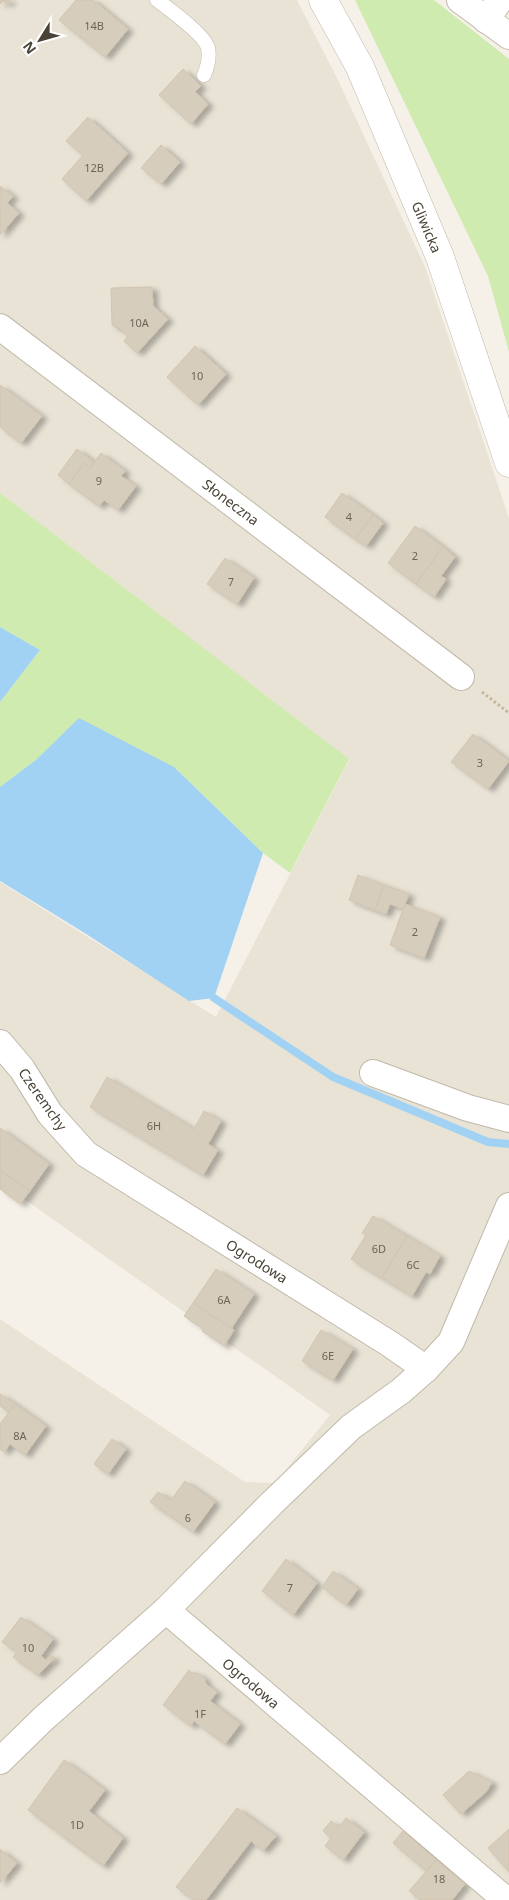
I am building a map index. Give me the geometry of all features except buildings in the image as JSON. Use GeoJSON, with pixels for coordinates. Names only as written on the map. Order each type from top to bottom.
{"type":"FeatureCollection","features":[{"type":"Feature","properties":{"kind":"street","name":"Gliwicka"},"geometry":{"type":"LineString","coordinates":[[323,0],[360,68],[440,257],[509,463]]}},
{"type":"Feature","properties":{"kind":"street"},"geometry":{"type":"LineString","coordinates":[[460,0],[492,10],[509,36]]}},
{"type":"Feature","properties":{"kind":"street","name":"Słoneczna"},"geometry":{"type":"LineString","coordinates":[[0,327],[461,677]]}},
{"type":"Feature","properties":{"kind":"street","name":"Czeremchy"},"geometry":{"type":"LineString","coordinates":[[0,1043],[22,1069],[50,1114],[86,1154]]}},
{"type":"Feature","properties":{"kind":"street"},"geometry":{"type":"LineString","coordinates":[[373,1074],[468,1108],[509,1119]]}},
{"type":"Feature","properties":{"kind":"street","name":"Ogrodowa"},"geometry":{"type":"LineString","coordinates":[[86,1154],[390,1344],[426,1369]]}},
{"type":"Feature","properties":{"kind":"street"},"geometry":{"type":"LineString","coordinates":[[0,1761],[43,1719],[166,1610],[351,1426],[402,1391],[426,1369],[450,1342],[509,1206]]}},
{"type":"Feature","properties":{"kind":"street","name":"Ogrodowa"},"geometry":{"type":"LineString","coordinates":[[166,1610],[506,1900]]}},
{"type":"Feature","properties":{"kind":"lane"},"geometry":{"type":"LineString","coordinates":[[157,0],[192,28],[208,46],[208,64],[204,75]]}},
{"type":"Feature","properties":{"kind":"path"},"geometry":{"type":"LineString","coordinates":[[461,677],[509,712]]}},
{"type":"Feature","properties":{"kind":"shaded area"},"geometry":{"type":"Polygon","coordinates":[[[0,0],[297,0],[337,78],[425,267],[509,518],[509,1900],[0,1900],[0,1319],[245,1482],[275,1483],[330,1415],[0,1182],[0,882],[216,1017],[349,760],[0,493],[0,0]]]}},
{"type":"Feature","properties":{"kind":"green space"},"geometry":{"type":"Polygon","coordinates":[[[355,0],[434,0],[509,59],[509,352],[488,276],[355,0]]]}},
{"type":"Feature","properties":{"kind":"green space"},"geometry":{"type":"Polygon","coordinates":[[[0,493],[349,759],[290,873],[263,853],[174,767],[37,759],[0,787],[0,702],[40,650],[0,627],[0,493]]]}},
{"type":"Feature","properties":{"kind":"water"},"geometry":{"type":"Polygon","coordinates":[[[0,627],[40,650],[0,702],[0,627]]]}},
{"type":"Feature","properties":{"kind":"water"},"geometry":{"type":"Polygon","coordinates":[[[79,718],[174,767],[263,853],[214,998],[189,1001],[0,881],[0,787],[37,759],[79,718]]]}},
{"type":"Feature","properties":{"kind":"waterway"},"geometry":{"type":"LineString","coordinates":[[214,998],[333,1077],[488,1142],[509,1144]]}}]}
